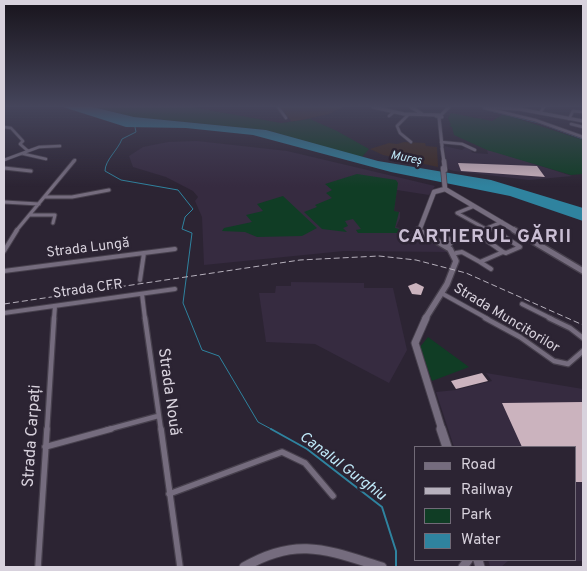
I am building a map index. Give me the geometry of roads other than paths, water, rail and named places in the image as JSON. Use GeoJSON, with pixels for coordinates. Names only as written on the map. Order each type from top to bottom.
{"type":"FeatureCollection","features":[{"type":"Feature","properties":{"kind":"main road"},"geometry":{"type":"LineString","coordinates":[[441,134],[445,187]]}},
{"type":"Feature","properties":{"kind":"main road"},"geometry":{"type":"LineString","coordinates":[[445,187],[583,271]]}},
{"type":"Feature","properties":{"kind":"main road"},"geometry":{"type":"LineString","coordinates":[[445,187],[434,192],[418,230],[454,253],[456,260],[442,294],[417,331],[415,343],[447,446]]}},
{"type":"Feature","properties":{"kind":"main road"},"geometry":{"type":"LineString","coordinates":[[244,567],[268,552],[303,546],[382,567]]}},
{"type":"Feature","properties":{"kind":"street"},"geometry":{"type":"LineString","coordinates":[[17,134],[23,140],[20,144],[28,152]]}},
{"type":"Feature","properties":{"kind":"street"},"geometry":{"type":"LineString","coordinates":[[401,134],[411,142]]}},
{"type":"Feature","properties":{"kind":"street"},"geometry":{"type":"LineString","coordinates":[[442,145],[462,144],[475,150]]}},
{"type":"Feature","properties":{"kind":"street"},"geometry":{"type":"LineString","coordinates":[[4,160],[45,146],[60,146]]}},
{"type":"Feature","properties":{"kind":"street"},"geometry":{"type":"LineString","coordinates":[[22,154],[46,159]]}},
{"type":"Feature","properties":{"kind":"street"},"geometry":{"type":"LineString","coordinates":[[4,251],[10,239],[75,160]]}},
{"type":"Feature","properties":{"kind":"street"},"geometry":{"type":"LineString","coordinates":[[4,168],[30,171]]}},
{"type":"Feature","properties":{"kind":"street"},"geometry":{"type":"LineString","coordinates":[[46,197],[72,196],[109,190]]}},
{"type":"Feature","properties":{"kind":"street"},"geometry":{"type":"LineString","coordinates":[[4,202],[39,204]]}},
{"type":"Feature","properties":{"kind":"street"},"geometry":{"type":"LineString","coordinates":[[472,207],[457,213],[488,228],[520,247],[480,262]]}},
{"type":"Feature","properties":{"kind":"street"},"geometry":{"type":"LineString","coordinates":[[30,215],[54,214],[56,216],[53,223]]}},
{"type":"Feature","properties":{"kind":"street"},"geometry":{"type":"LineString","coordinates":[[502,222],[476,233],[503,252]]}},
{"type":"Feature","properties":{"kind":"street"},"geometry":{"type":"LineString","coordinates":[[448,246],[453,241],[449,239]]}},
{"type":"Feature","properties":{"kind":"street","name":"Strada Lungă"},"geometry":{"type":"LineString","coordinates":[[4,271],[175,249]]}},
{"type":"Feature","properties":{"kind":"street"},"geometry":{"type":"LineString","coordinates":[[456,253],[462,252],[491,269]]}},
{"type":"Feature","properties":{"kind":"street"},"geometry":{"type":"LineString","coordinates":[[140,280],[144,253]]}},
{"type":"Feature","properties":{"kind":"street","name":"Strada CFR"},"geometry":{"type":"LineString","coordinates":[[4,313],[175,289]]}},
{"type":"Feature","properties":{"kind":"street","name":"Strada Nouă"},"geometry":{"type":"LineString","coordinates":[[142,294],[180,567]]}},
{"type":"Feature","properties":{"kind":"street","name":"Strada Muncitorilor"},"geometry":{"type":"LineString","coordinates":[[442,294],[520,337],[560,364],[568,364],[583,351]]}},
{"type":"Feature","properties":{"kind":"street","name":"Strada Muncitorilor"},"geometry":{"type":"LineString","coordinates":[[522,304],[570,328],[583,338]]}},
{"type":"Feature","properties":{"kind":"street","name":"Strada Carpați"},"geometry":{"type":"LineString","coordinates":[[38,567],[55,306]]}},
{"type":"Feature","properties":{"kind":"street"},"geometry":{"type":"LineString","coordinates":[[45,446],[158,416]]}},
{"type":"Feature","properties":{"kind":"street"},"geometry":{"type":"LineString","coordinates":[[169,494],[282,452],[291,454],[311,470],[322,480],[332,496]]}},
{"type":"Feature","properties":{"kind":"water"},"geometry":{"type":"Polygon","coordinates":[[[240,134],[279,134],[378,161],[491,180],[583,208],[583,221],[510,196],[391,172],[253,135],[240,134]]]}},
{"type":"Feature","properties":{"kind":"waterway","name":"Canalul Gurghiu"},"geometry":{"type":"LineString","coordinates":[[133,134],[122,139],[107,163],[105,171],[121,180],[178,190],[193,209],[185,217],[182,229],[192,233],[183,303],[202,350],[219,356],[258,422],[273,430]]}},
{"type":"Feature","properties":{"kind":"waterway"},"geometry":{"type":"LineString","coordinates":[[568,134],[583,139]]}},
{"type":"Feature","properties":{"kind":"waterway","name":"Canalul Gurghiu"},"geometry":{"type":"LineString","coordinates":[[271,429],[307,449],[382,507],[396,551],[396,567]]}},
{"type":"Feature","properties":{"kind":"railway"},"geometry":{"type":"LineString","coordinates":[[4,304],[300,260],[379,256],[416,260],[466,273],[583,325]]}},
{"type":"Feature","properties":{"kind":"district","name":"CARTIERUL GĂRII"},"geometry":{"type":"Point","coordinates":[485,238]}},
{"type":"Feature","properties":{"kind":"water label","name":"Mureș"},"geometry":{"type":"Point","coordinates":[406,159]}}]}
